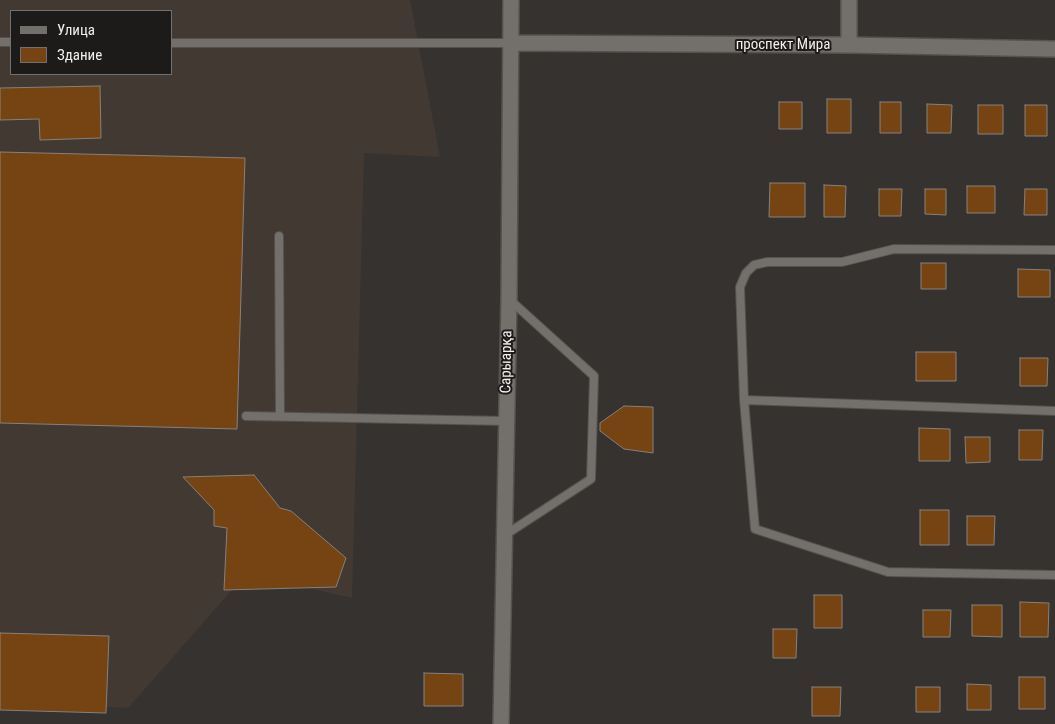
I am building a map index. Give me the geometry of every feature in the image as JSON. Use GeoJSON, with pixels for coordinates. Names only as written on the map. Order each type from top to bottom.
{"type":"FeatureCollection","features":[{"type":"Feature","properties":{"kind":"main road","name":"Сарыарқа"},"geometry":{"type":"LineString","coordinates":[[501,724],[508,298],[510,0]]}},
{"type":"Feature","properties":{"kind":"main road"},"geometry":{"type":"LineString","coordinates":[[849,0],[849,45]]}},
{"type":"Feature","properties":{"kind":"main road","name":"проспект Мира"},"geometry":{"type":"LineString","coordinates":[[510,43],[849,45],[1055,49]]}},
{"type":"Feature","properties":{"kind":"lane"},"geometry":{"type":"LineString","coordinates":[[172,43],[510,43]]}},
{"type":"Feature","properties":{"kind":"lane"},"geometry":{"type":"LineString","coordinates":[[279,236],[280,416]]}},
{"type":"Feature","properties":{"kind":"lane"},"geometry":{"type":"LineString","coordinates":[[1055,250],[894,249],[842,262],[767,262],[754,265],[746,273],[740,287],[744,400],[755,529],[888,572],[1055,575]]}},
{"type":"Feature","properties":{"kind":"lane"},"geometry":{"type":"LineString","coordinates":[[503,536],[591,479],[594,376],[508,298]]}},
{"type":"Feature","properties":{"kind":"lane"},"geometry":{"type":"LineString","coordinates":[[744,400],[1055,411]]}},
{"type":"Feature","properties":{"kind":"lane"},"geometry":{"type":"LineString","coordinates":[[246,416],[506,421]]}},
{"type":"Feature","properties":{"kind":"shaded area"},"geometry":{"type":"Polygon","coordinates":[[[0,0],[410,0],[440,157],[364,153],[352,598],[246,574],[128,708],[0,701],[0,0]]]}},
{"type":"Feature","properties":{"kind":"building"},"geometry":{"type":"Polygon","coordinates":[[[100,86],[101,138],[40,140],[39,119],[0,120],[0,88],[100,86]]]}},
{"type":"Feature","properties":{"kind":"building"},"geometry":{"type":"Polygon","coordinates":[[[827,99],[851,99],[851,133],[827,133],[827,99]]]}},
{"type":"Feature","properties":{"kind":"building"},"geometry":{"type":"Polygon","coordinates":[[[779,102],[802,102],[802,129],[779,129],[779,102]]]}},
{"type":"Feature","properties":{"kind":"building"},"geometry":{"type":"Polygon","coordinates":[[[880,102],[901,102],[901,133],[880,133],[880,102]]]}},
{"type":"Feature","properties":{"kind":"building"},"geometry":{"type":"Polygon","coordinates":[[[927,104],[952,105],[951,133],[927,133],[927,104]]]}},
{"type":"Feature","properties":{"kind":"building"},"geometry":{"type":"Polygon","coordinates":[[[978,105],[1003,105],[1003,134],[978,134],[978,105]]]}},
{"type":"Feature","properties":{"kind":"building"},"geometry":{"type":"Polygon","coordinates":[[[1025,105],[1047,105],[1047,136],[1025,136],[1025,105]]]}},
{"type":"Feature","properties":{"kind":"building"},"geometry":{"type":"Polygon","coordinates":[[[0,152],[245,158],[237,429],[0,423],[0,152]]]}},
{"type":"Feature","properties":{"kind":"building"},"geometry":{"type":"Polygon","coordinates":[[[770,183],[805,183],[805,217],[769,217],[770,183]]]}},
{"type":"Feature","properties":{"kind":"building"},"geometry":{"type":"Polygon","coordinates":[[[824,185],[846,186],[845,217],[824,217],[824,185]]]}},
{"type":"Feature","properties":{"kind":"building"},"geometry":{"type":"Polygon","coordinates":[[[967,186],[995,186],[995,213],[967,213],[967,186]]]}},
{"type":"Feature","properties":{"kind":"building"},"geometry":{"type":"Polygon","coordinates":[[[879,189],[902,189],[901,216],[879,216],[879,189]]]}},
{"type":"Feature","properties":{"kind":"building"},"geometry":{"type":"Polygon","coordinates":[[[925,189],[946,189],[946,215],[925,214],[925,189]]]}},
{"type":"Feature","properties":{"kind":"building"},"geometry":{"type":"Polygon","coordinates":[[[1025,189],[1047,189],[1047,215],[1024,215],[1025,189]]]}},
{"type":"Feature","properties":{"kind":"building"},"geometry":{"type":"Polygon","coordinates":[[[921,263],[946,263],[946,289],[921,289],[921,263]]]}},
{"type":"Feature","properties":{"kind":"building"},"geometry":{"type":"Polygon","coordinates":[[[1018,269],[1050,270],[1050,297],[1018,297],[1018,269]]]}},
{"type":"Feature","properties":{"kind":"building"},"geometry":{"type":"Polygon","coordinates":[[[916,352],[956,352],[956,381],[916,381],[916,352]]]}},
{"type":"Feature","properties":{"kind":"building"},"geometry":{"type":"Polygon","coordinates":[[[1020,358],[1048,358],[1047,386],[1020,386],[1020,358]]]}},
{"type":"Feature","properties":{"kind":"building"},"geometry":{"type":"Polygon","coordinates":[[[624,406],[653,407],[653,453],[624,449],[600,431],[600,423],[624,406]]]}},
{"type":"Feature","properties":{"kind":"building"},"geometry":{"type":"Polygon","coordinates":[[[919,428],[950,429],[950,461],[919,461],[919,428]]]}},
{"type":"Feature","properties":{"kind":"building"},"geometry":{"type":"Polygon","coordinates":[[[1019,430],[1043,430],[1042,460],[1019,460],[1019,430]]]}},
{"type":"Feature","properties":{"kind":"building"},"geometry":{"type":"Polygon","coordinates":[[[965,437],[990,437],[990,462],[966,463],[965,437]]]}},
{"type":"Feature","properties":{"kind":"building"},"geometry":{"type":"Polygon","coordinates":[[[254,475],[280,508],[291,511],[346,558],[336,587],[224,590],[227,528],[214,526],[214,510],[183,477],[254,475]]]}},
{"type":"Feature","properties":{"kind":"building"},"geometry":{"type":"Polygon","coordinates":[[[920,510],[949,510],[949,545],[920,545],[920,510]]]}},
{"type":"Feature","properties":{"kind":"building"},"geometry":{"type":"Polygon","coordinates":[[[967,516],[995,516],[994,545],[967,545],[967,516]]]}},
{"type":"Feature","properties":{"kind":"building"},"geometry":{"type":"Polygon","coordinates":[[[814,595],[842,595],[842,628],[814,628],[814,595]]]}},
{"type":"Feature","properties":{"kind":"building"},"geometry":{"type":"Polygon","coordinates":[[[1020,602],[1049,603],[1048,637],[1020,637],[1020,602]]]}},
{"type":"Feature","properties":{"kind":"building"},"geometry":{"type":"Polygon","coordinates":[[[972,605],[1002,605],[1002,637],[972,636],[972,605]]]}},
{"type":"Feature","properties":{"kind":"building"},"geometry":{"type":"Polygon","coordinates":[[[923,610],[951,610],[950,637],[923,637],[923,610]]]}},
{"type":"Feature","properties":{"kind":"building"},"geometry":{"type":"Polygon","coordinates":[[[773,629],[797,629],[796,658],[773,658],[773,629]]]}},
{"type":"Feature","properties":{"kind":"building"},"geometry":{"type":"Polygon","coordinates":[[[0,633],[109,636],[106,713],[0,710],[0,633]]]}},
{"type":"Feature","properties":{"kind":"building"},"geometry":{"type":"Polygon","coordinates":[[[424,673],[463,674],[463,706],[424,706],[424,673]]]}},
{"type":"Feature","properties":{"kind":"building"},"geometry":{"type":"Polygon","coordinates":[[[1019,677],[1045,677],[1045,709],[1019,709],[1019,677]]]}},
{"type":"Feature","properties":{"kind":"building"},"geometry":{"type":"Polygon","coordinates":[[[967,684],[991,685],[991,710],[967,710],[967,684]]]}},
{"type":"Feature","properties":{"kind":"building"},"geometry":{"type":"Polygon","coordinates":[[[812,687],[841,687],[840,716],[812,716],[812,687]]]}},
{"type":"Feature","properties":{"kind":"building"},"geometry":{"type":"Polygon","coordinates":[[[916,687],[940,687],[940,712],[916,712],[916,687]]]}}]}
